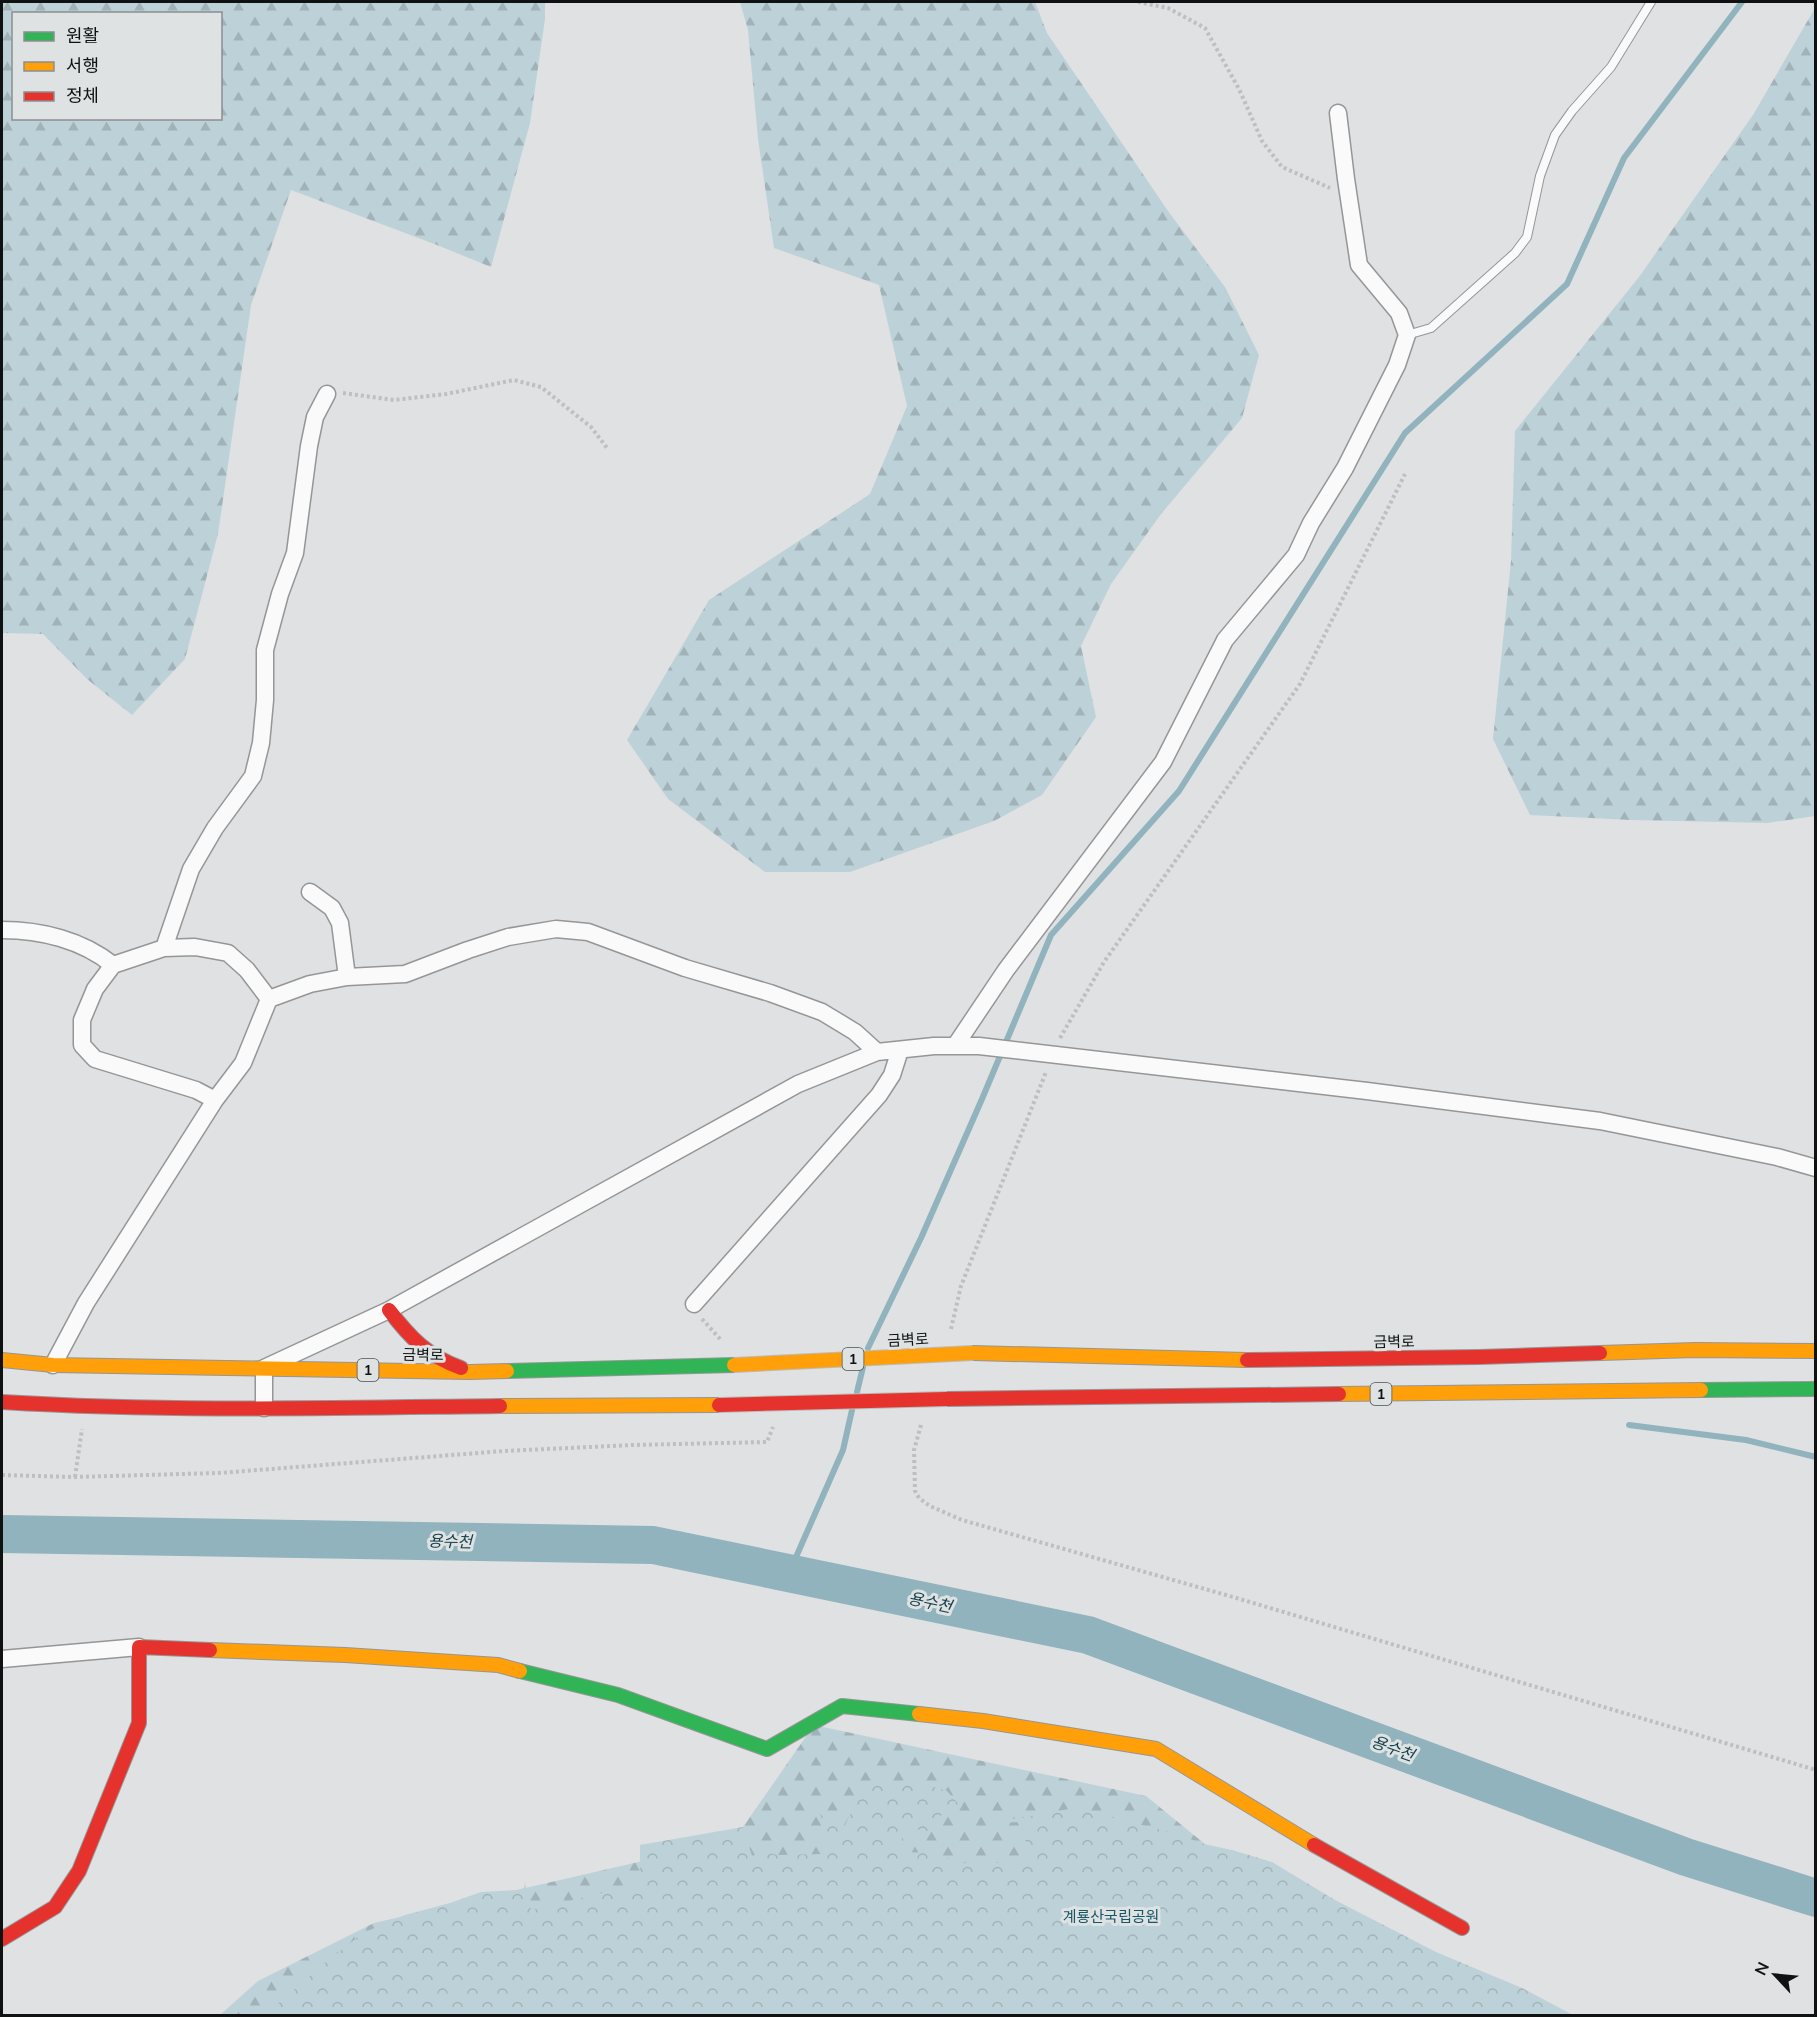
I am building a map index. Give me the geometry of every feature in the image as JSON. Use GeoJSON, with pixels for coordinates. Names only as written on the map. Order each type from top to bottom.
{"type":"FeatureCollection","features":[{"type":"Feature","properties":{"kind":"main road"},"geometry":{"type":"LineString","coordinates":[[389,1310],[409,1336],[436,1358],[470,1372]]}},
{"type":"Feature","properties":{"kind":"main road","name":"금벽로"},"geometry":{"type":"LineString","coordinates":[[2,1360],[52,1365],[470,1372],[734,1365],[973,1353],[1272,1359],[1479,1357],[1695,1350],[1815,1352]]}},
{"type":"Feature","properties":{"kind":"main road","name":"1"},"geometry":{"type":"LineString","coordinates":[[2,1402],[50,1405],[264,1408],[718,1405],[948,1399],[1815,1389]]}},
{"type":"Feature","properties":{"kind":"main road"},"geometry":{"type":"LineString","coordinates":[[2,1939],[55,1907],[79,1871],[139,1723],[139,1647],[345,1655],[498,1665],[618,1695],[767,1749],[842,1706],[983,1721],[1156,1749],[1345,1864],[1462,1928]]}},
{"type":"Feature","properties":{"kind":"street"},"geometry":{"type":"LineString","coordinates":[[955,1046],[1006,970],[1163,762],[1197,691],[1225,640],[1296,555],[1311,523],[1345,468],[1397,365],[1407,335],[1399,313],[1359,265],[1338,113]]}},
{"type":"Feature","properties":{"kind":"street"},"geometry":{"type":"LineString","coordinates":[[164,948],[191,869],[215,828],[252,776],[261,743],[265,700],[265,650],[279,594],[295,553],[309,446],[315,417],[327,394]]}},
{"type":"Feature","properties":{"kind":"street"},"geometry":{"type":"LineString","coordinates":[[310,892],[332,908],[340,923],[347,977]]}},
{"type":"Feature","properties":{"kind":"street"},"geometry":{"type":"LineString","coordinates":[[52,1365],[86,1303],[215,1100],[243,1063],[269,999],[310,984],[347,977],[405,974],[508,937],[556,929],[588,932],[685,968],[770,993],[822,1012],[855,1032],[877,1052]]}},
{"type":"Feature","properties":{"kind":"street"},"geometry":{"type":"LineString","coordinates":[[2,930],[20,930],[70,940],[113,965]]}},
{"type":"Feature","properties":{"kind":"street"},"geometry":{"type":"LineString","coordinates":[[215,1100],[196,1090],[95,1059],[82,1045],[82,1020],[95,989],[113,965],[164,948],[195,948],[228,953],[247,970],[269,999]]}},
{"type":"Feature","properties":{"kind":"street"},"geometry":{"type":"LineString","coordinates":[[264,1408],[264,1368],[389,1310],[798,1083],[877,1052],[934,1046],[979,1046],[1367,1091],[1600,1121],[1777,1157],[1815,1168]]}},
{"type":"Feature","properties":{"kind":"street"},"geometry":{"type":"LineString","coordinates":[[694,1304],[879,1095],[892,1075],[900,1050]]}},
{"type":"Feature","properties":{"kind":"street"},"geometry":{"type":"LineString","coordinates":[[2,1659],[139,1647]]}},
{"type":"Feature","properties":{"kind":"lane"},"geometry":{"type":"LineString","coordinates":[[1407,335],[1431,328],[1515,253],[1527,237],[1540,176],[1555,135],[1572,111],[1611,67],[1652,2]]}},
{"type":"Feature","properties":{"kind":"path"},"geometry":{"type":"LineString","coordinates":[[1138,2],[1168,8],[1205,28],[1239,89],[1262,141],[1282,167],[1348,194]]}},
{"type":"Feature","properties":{"kind":"path"},"geometry":{"type":"LineString","coordinates":[[327,394],[348,392],[394,400],[446,394],[514,380],[541,387],[591,427],[608,448]]}},
{"type":"Feature","properties":{"kind":"path"},"geometry":{"type":"LineString","coordinates":[[950,1334],[961,1286],[1042,1083],[1047,1054],[1104,962],[1300,684],[1405,474]]}},
{"type":"Feature","properties":{"kind":"path"},"geometry":{"type":"LineString","coordinates":[[694,1304],[700,1317],[719,1339],[728,1343]]}},
{"type":"Feature","properties":{"kind":"path"},"geometry":{"type":"LineString","coordinates":[[924,1418],[914,1449],[915,1491],[919,1498],[930,1506],[962,1520],[1233,1597],[1815,1770]]}},
{"type":"Feature","properties":{"kind":"path"},"geometry":{"type":"LineString","coordinates":[[2,1475],[75,1477],[219,1473],[504,1451],[766,1442],[775,1420]]}},
{"type":"Feature","properties":{"kind":"path"},"geometry":{"type":"LineString","coordinates":[[75,1477],[83,1423]]}},
{"type":"Feature","properties":{"kind":"green space"},"geometry":{"type":"Polygon","coordinates":[[[2,2],[545,2],[545,19],[530,123],[491,267],[291,190],[251,305],[218,534],[185,659],[132,715],[87,679],[43,634],[2,633],[2,2]]]}},
{"type":"Feature","properties":{"kind":"green space"},"geometry":{"type":"Polygon","coordinates":[[[740,2],[1035,2],[1047,33],[1168,211],[1225,287],[1259,355],[1242,418],[1161,514],[1111,584],[1081,646],[1096,717],[1042,795],[994,821],[850,872],[765,872],[668,799],[627,740],[709,600],[870,494],[907,406],[879,285],[774,248],[758,139],[748,30],[740,2]]]}},
{"type":"Feature","properties":{"kind":"green space"},"geometry":{"type":"Polygon","coordinates":[[[1815,8],[1815,816],[1767,823],[1530,815],[1493,739],[1511,561],[1515,431],[1639,277],[1753,115],[1815,8]]]}},
{"type":"Feature","properties":{"kind":"green space","name":"계룡산국립공원"},"geometry":{"type":"Polygon","coordinates":[[[814,1725],[1146,1796],[1357,1968],[1482,2016],[219,2016],[258,1981],[374,1923],[734,1840],[814,1725]]]}},
{"type":"Feature","properties":{"kind":"green space","name":"계룡산국립공원"},"geometry":{"type":"Polygon","coordinates":[[[866,1783],[927,1785],[947,1791],[961,1807],[946,1805],[934,1832],[901,1827],[903,1852],[932,1853],[977,1867],[1032,1856],[1018,1822],[986,1824],[986,1820],[1041,1815],[1073,1808],[1170,1832],[1204,1844],[1272,1862],[1335,1900],[1436,1952],[1522,1988],[1573,2015],[265,2015],[363,1933],[405,1915],[481,1892],[519,1890],[524,1888],[525,1883],[531,1910],[640,1884],[640,1845],[743,1827],[752,1856],[767,1852],[777,1855],[823,1854],[827,1834],[820,1814],[842,1831],[866,1783]]]}},
{"type":"Feature","properties":{"kind":"waterway"},"geometry":{"type":"LineString","coordinates":[[868,1348],[921,1238],[1051,935],[1179,791],[1405,433],[1567,284],[1624,158],[1742,2]]}},
{"type":"Feature","properties":{"kind":"waterway"},"geometry":{"type":"LineString","coordinates":[[857,1392],[863,1367]]}},
{"type":"Feature","properties":{"kind":"waterway"},"geometry":{"type":"LineString","coordinates":[[789,1573],[843,1450],[852,1410]]}},
{"type":"Feature","properties":{"kind":"waterway"},"geometry":{"type":"LineString","coordinates":[[1629,1425],[1746,1440],[1816,1457]]}},
{"type":"Feature","properties":{"kind":"waterway","name":"용수천"},"geometry":{"type":"LineString","coordinates":[[2,1534],[653,1545],[1088,1635],[1686,1857],[1816,1898]]}},
{"type":"Feature","properties":{"kind":"traffic: fast"},"geometry":{"type":"LineString","coordinates":[[507,1371],[734,1365]]}},
{"type":"Feature","properties":{"kind":"traffic: fast"},"geometry":{"type":"LineString","coordinates":[[1701,1390],[1816,1389]]}},
{"type":"Feature","properties":{"kind":"traffic: fast"},"geometry":{"type":"LineString","coordinates":[[520,1671],[618,1695],[767,1749],[842,1706],[919,1714]]}},
{"type":"Feature","properties":{"kind":"traffic: slow"},"geometry":{"type":"LineString","coordinates":[[1600,1353],[1695,1350],[1816,1351]]}},
{"type":"Feature","properties":{"kind":"traffic: slow"},"geometry":{"type":"LineString","coordinates":[[973,1353],[1247,1360]]}},
{"type":"Feature","properties":{"kind":"traffic: slow"},"geometry":{"type":"LineString","coordinates":[[734,1365],[973,1353]]}},
{"type":"Feature","properties":{"kind":"traffic: slow"},"geometry":{"type":"LineString","coordinates":[[2,1360],[53,1365],[507,1371]]}},
{"type":"Feature","properties":{"kind":"traffic: slow"},"geometry":{"type":"LineString","coordinates":[[1339,1394],[1701,1390]]}},
{"type":"Feature","properties":{"kind":"traffic: slow"},"geometry":{"type":"LineString","coordinates":[[500,1406],[719,1405]]}},
{"type":"Feature","properties":{"kind":"traffic: slow"},"geometry":{"type":"LineString","coordinates":[[210,1650],[345,1655],[498,1665],[520,1671]]}},
{"type":"Feature","properties":{"kind":"traffic: slow"},"geometry":{"type":"LineString","coordinates":[[919,1714],[983,1721],[1156,1749],[1314,1845]]}},
{"type":"Feature","properties":{"kind":"traffic: jam"},"geometry":{"type":"LineString","coordinates":[[389,1310],[420,1345],[439,1358],[461,1368]]}},
{"type":"Feature","properties":{"kind":"traffic: jam"},"geometry":{"type":"LineString","coordinates":[[1247,1360],[1600,1353]]}},
{"type":"Feature","properties":{"kind":"traffic: jam"},"geometry":{"type":"LineString","coordinates":[[947,1399],[1339,1394]]}},
{"type":"Feature","properties":{"kind":"traffic: jam"},"geometry":{"type":"LineString","coordinates":[[719,1405],[947,1399]]}},
{"type":"Feature","properties":{"kind":"traffic: jam"},"geometry":{"type":"LineString","coordinates":[[2,1402],[189,1408],[500,1406]]}},
{"type":"Feature","properties":{"kind":"traffic: jam"},"geometry":{"type":"LineString","coordinates":[[2,1939],[55,1907],[79,1871],[139,1723],[139,1647],[210,1650]]}},
{"type":"Feature","properties":{"kind":"traffic: jam"},"geometry":{"type":"LineString","coordinates":[[1314,1845],[1462,1928]]}}]}
